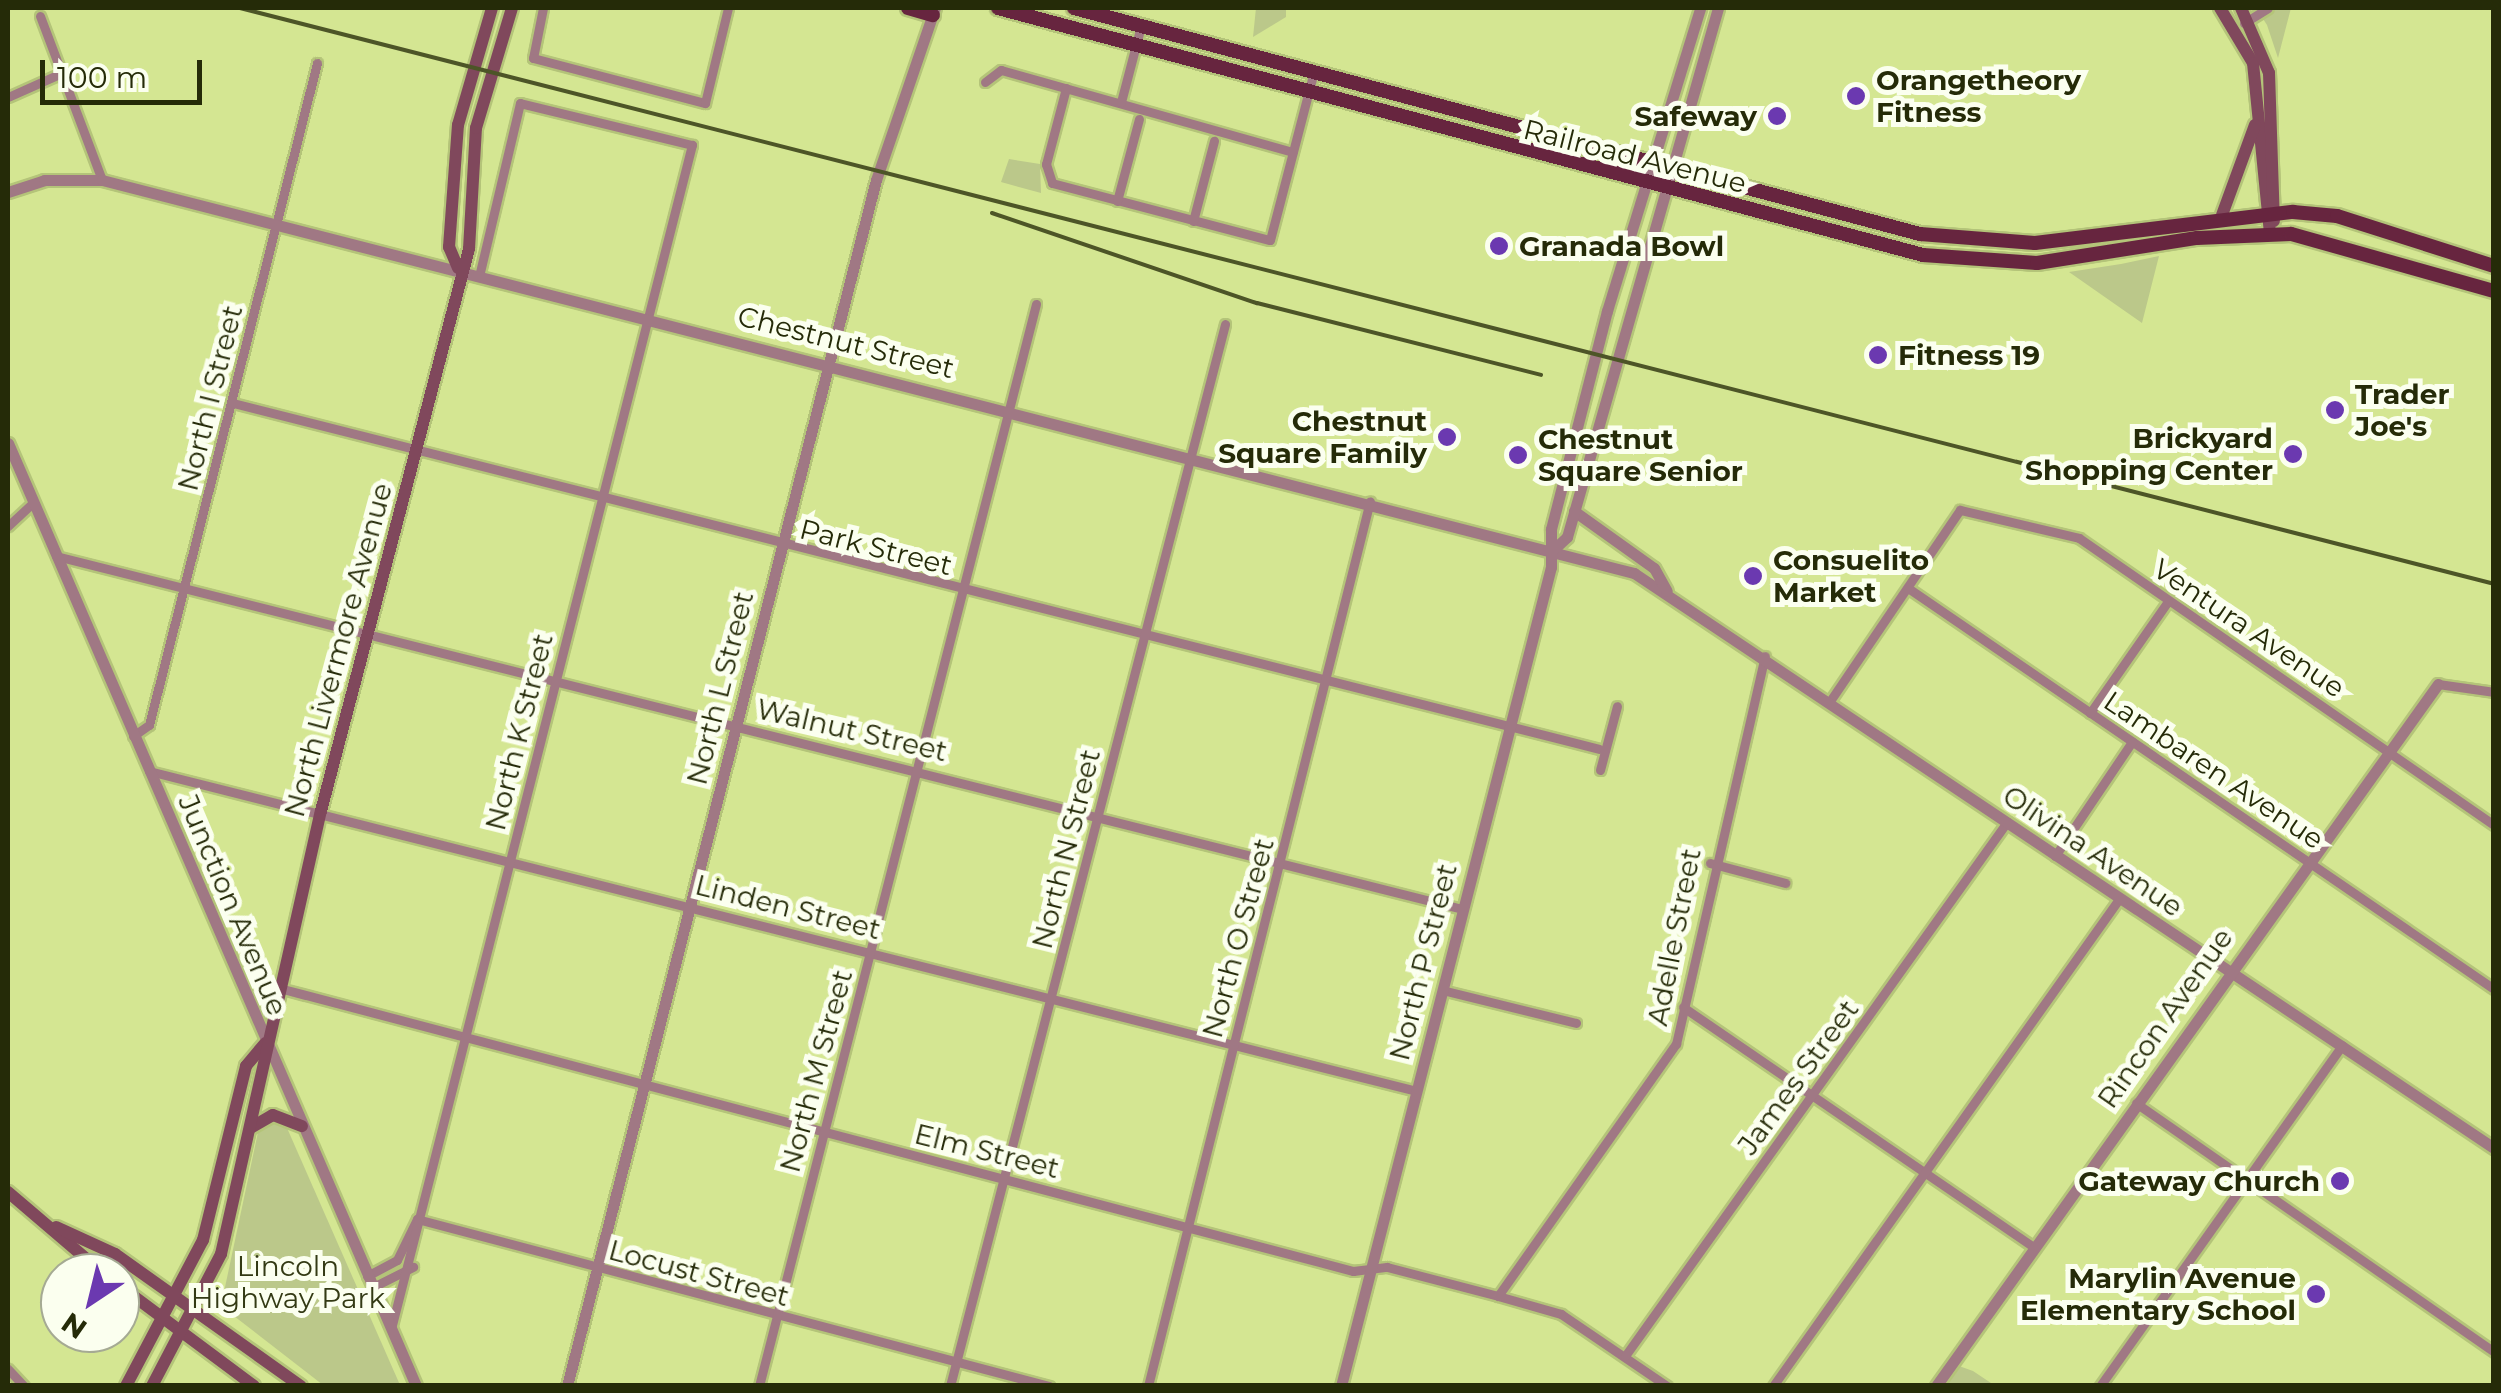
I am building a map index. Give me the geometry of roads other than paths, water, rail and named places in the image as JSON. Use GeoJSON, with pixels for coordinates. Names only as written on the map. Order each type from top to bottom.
{"type":"FeatureCollection","features":[{"type":"Feature","properties":{"kind":"main road","name":"North Livermore Avenue"},"geometry":{"type":"LineString","coordinates":[[458,268],[449,247],[458,125],[492,8]]}},
{"type":"Feature","properties":{"kind":"main road","name":"North Livermore Avenue"},"geometry":{"type":"LineString","coordinates":[[152,1386],[183,1334],[222,1254],[252,1127],[266,1043],[321,811],[418,450],[458,268],[469,249],[483,92],[512,8]]}},
{"type":"Feature","properties":{"kind":"main road"},"geometry":{"type":"LineString","coordinates":[[908,8],[934,11]]}},
{"type":"Feature","properties":{"kind":"main road","name":"Railroad Avenue"},"geometry":{"type":"LineString","coordinates":[[998,8],[1668,191],[1977,262],[2058,262],[2270,233],[2329,237],[2494,291]]}},
{"type":"Feature","properties":{"kind":"main road","name":"Railroad Avenue"},"geometry":{"type":"LineString","coordinates":[[1074,8],[1673,172],[1983,243],[2064,241],[2222,215],[2270,212],[2338,216],[2494,266]]}},
{"type":"Feature","properties":{"kind":"main road"},"geometry":{"type":"LineString","coordinates":[[2220,8],[2243,18],[2269,73],[2270,233]]}},
{"type":"Feature","properties":{"kind":"main road"},"geometry":{"type":"LineString","coordinates":[[2243,18],[2253,63],[2256,123],[2270,212]]}},
{"type":"Feature","properties":{"kind":"main road"},"geometry":{"type":"LineString","coordinates":[[2222,215],[2256,123]]}},
{"type":"Feature","properties":{"kind":"main road","name":"North Livermore Avenue"},"geometry":{"type":"LineString","coordinates":[[126,1386],[166,1321],[204,1240],[246,1066],[266,1043]]}},
{"type":"Feature","properties":{"kind":"main road"},"geometry":{"type":"LineString","coordinates":[[252,1127],[273,1115],[302,1126]]}},
{"type":"Feature","properties":{"kind":"main road"},"geometry":{"type":"LineString","coordinates":[[8,1192],[56,1227],[177,1298],[301,1386]]}},
{"type":"Feature","properties":{"kind":"main road"},"geometry":{"type":"LineString","coordinates":[[56,1227],[83,1253]]}},
{"type":"Feature","properties":{"kind":"main road"},"geometry":{"type":"LineString","coordinates":[[140,1301],[254,1386]]}},
{"type":"Feature","properties":{"kind":"street"},"geometry":{"type":"LineString","coordinates":[[543,8],[533,58],[704,103],[728,8]]}},
{"type":"Feature","properties":{"kind":"street","name":"North P Street"},"geometry":{"type":"LineString","coordinates":[[1341,1386],[1510,727],[1606,311],[1650,186],[1700,8]]}},
{"type":"Feature","properties":{"kind":"street","name":"North P Street"},"geometry":{"type":"LineString","coordinates":[[1553,550],[1574,511],[1629,298],[1668,191],[1718,8]]}},
{"type":"Feature","properties":{"kind":"street"},"geometry":{"type":"LineString","coordinates":[[2243,18],[2268,8]]}},
{"type":"Feature","properties":{"kind":"street","name":"North L Street"},"geometry":{"type":"LineString","coordinates":[[567,1386],[878,171],[934,11]]}},
{"type":"Feature","properties":{"kind":"street"},"geometry":{"type":"LineString","coordinates":[[40,16],[102,180]]}},
{"type":"Feature","properties":{"kind":"street"},"geometry":{"type":"LineString","coordinates":[[1121,102],[1141,26]]}},
{"type":"Feature","properties":{"kind":"street","name":"North I Street"},"geometry":{"type":"LineString","coordinates":[[133,736],[149,726],[318,62]]}},
{"type":"Feature","properties":{"kind":"street"},"geometry":{"type":"LineString","coordinates":[[985,82],[1001,70],[1293,152]]}},
{"type":"Feature","properties":{"kind":"street"},"geometry":{"type":"LineString","coordinates":[[8,97],[64,72]]}},
{"type":"Feature","properties":{"kind":"street"},"geometry":{"type":"LineString","coordinates":[[1066,88],[1047,177],[1118,201],[1270,240],[1313,75]]}},
{"type":"Feature","properties":{"kind":"street","name":"North K Street"},"geometry":{"type":"LineString","coordinates":[[391,1328],[413,1266],[417,1220],[692,145],[520,103],[480,272]]}},
{"type":"Feature","properties":{"kind":"street"},"geometry":{"type":"LineString","coordinates":[[1118,201],[1139,119]]}},
{"type":"Feature","properties":{"kind":"street"},"geometry":{"type":"LineString","coordinates":[[1193,221],[1214,141]]}},
{"type":"Feature","properties":{"kind":"street","name":"Chestnut Street"},"geometry":{"type":"LineString","coordinates":[[8,192],[44,180],[102,180],[277,222],[480,272],[648,320],[1370,501],[1553,550],[1667,591]]}},
{"type":"Feature","properties":{"kind":"street","name":"North M Street"},"geometry":{"type":"LineString","coordinates":[[759,1386],[1036,304]]}},
{"type":"Feature","properties":{"kind":"street","name":"North N Street"},"geometry":{"type":"LineString","coordinates":[[950,1386],[1098,816],[1140,636],[1226,324]]}},
{"type":"Feature","properties":{"kind":"street","name":"Park Street"},"geometry":{"type":"LineString","coordinates":[[233,404],[961,592],[1599,750]]}},
{"type":"Feature","properties":{"kind":"street","name":"Junction Avenue"},"geometry":{"type":"LineString","coordinates":[[8,444],[416,1386]]}},
{"type":"Feature","properties":{"kind":"street","name":"North O Street"},"geometry":{"type":"LineString","coordinates":[[1148,1386],[1328,682],[1370,501]]}},
{"type":"Feature","properties":{"kind":"street"},"geometry":{"type":"LineString","coordinates":[[8,526],[34,503]]}},
{"type":"Feature","properties":{"kind":"street","name":"Ventura Avenue"},"geometry":{"type":"LineString","coordinates":[[1908,588],[1960,510],[2079,538],[2494,825]]}},
{"type":"Feature","properties":{"kind":"street"},"geometry":{"type":"LineString","coordinates":[[1574,511],[1654,568],[1667,591]]}},
{"type":"Feature","properties":{"kind":"street","name":"Walnut Street"},"geometry":{"type":"LineString","coordinates":[[56,556],[368,628],[555,681],[920,768],[1462,909]]}},
{"type":"Feature","properties":{"kind":"street"},"geometry":{"type":"LineString","coordinates":[[1830,702],[1908,588]]}},
{"type":"Feature","properties":{"kind":"street","name":"Lambaren Avenue"},"geometry":{"type":"LineString","coordinates":[[1908,588],[2494,990]]}},
{"type":"Feature","properties":{"kind":"street","name":"Olivina Avenue"},"geometry":{"type":"LineString","coordinates":[[1667,591],[2055,856],[2494,1148]]}},
{"type":"Feature","properties":{"kind":"street"},"geometry":{"type":"LineString","coordinates":[[2090,713],[2168,601]]}},
{"type":"Feature","properties":{"kind":"street","name":"Adelle Street"},"geometry":{"type":"LineString","coordinates":[[1498,1296],[1676,1044],[1710,863],[1765,656]]}},
{"type":"Feature","properties":{"kind":"street"},"geometry":{"type":"LineString","coordinates":[[2438,684],[2494,692]]}},
{"type":"Feature","properties":{"kind":"street","name":"Rincon Avenue"},"geometry":{"type":"LineString","coordinates":[[1936,1386],[2386,749],[2438,684]]}},
{"type":"Feature","properties":{"kind":"street"},"geometry":{"type":"LineString","coordinates":[[1600,770],[1599,750],[1617,706]]}},
{"type":"Feature","properties":{"kind":"street"},"geometry":{"type":"LineString","coordinates":[[2055,856],[2132,742]]}},
{"type":"Feature","properties":{"kind":"street","name":"Linden Street"},"geometry":{"type":"LineString","coordinates":[[148,771],[871,949],[1416,1091]]}},
{"type":"Feature","properties":{"kind":"street","name":"James Street"},"geometry":{"type":"LineString","coordinates":[[1625,1356],[2007,822]]}},
{"type":"Feature","properties":{"kind":"street"},"geometry":{"type":"LineString","coordinates":[[1710,863],[1785,883]]}},
{"type":"Feature","properties":{"kind":"street"},"geometry":{"type":"LineString","coordinates":[[1773,1386],[2119,899]]}},
{"type":"Feature","properties":{"kind":"street","name":"Elm Street"},"geometry":{"type":"LineString","coordinates":[[279,988],[462,1042],[1003,1178],[1353,1272],[1371,1268],[1498,1296],[1560,1314],[1667,1386]]}},
{"type":"Feature","properties":{"kind":"street"},"geometry":{"type":"LineString","coordinates":[[1442,990],[1576,1022]]}},
{"type":"Feature","properties":{"kind":"street"},"geometry":{"type":"LineString","coordinates":[[1683,1008],[2034,1247]]}},
{"type":"Feature","properties":{"kind":"street"},"geometry":{"type":"LineString","coordinates":[[2100,1386],[2342,1045]]}},
{"type":"Feature","properties":{"kind":"street"},"geometry":{"type":"LineString","coordinates":[[2136,1102],[2494,1352]]}},
{"type":"Feature","properties":{"kind":"street"},"geometry":{"type":"LineString","coordinates":[[370,1281],[398,1260],[417,1220]]}},
{"type":"Feature","properties":{"kind":"street","name":"Locust Street"},"geometry":{"type":"LineString","coordinates":[[417,1220],[1048,1386]]}},
{"type":"Feature","properties":{"kind":"street"},"geometry":{"type":"LineString","coordinates":[[370,1281],[413,1266]]}},
{"type":"Feature","properties":{"kind":"street"},"geometry":{"type":"LineString","coordinates":[[8,1370],[24,1384]]}},
{"type":"Feature","properties":{"kind":"railway"},"geometry":{"type":"LineString","coordinates":[[240,8],[2494,584]]}},
{"type":"Feature","properties":{"kind":"railway"},"geometry":{"type":"LineString","coordinates":[[992,213],[1257,303],[1541,375]]}},
{"type":"Feature","properties":{"kind":"place","name":"Orangetheory Fitness"},"geometry":{"type":"Point","coordinates":[1856,96]}},
{"type":"Feature","properties":{"kind":"place","name":"Safeway"},"geometry":{"type":"Point","coordinates":[1777,116]}},
{"type":"Feature","properties":{"kind":"place","name":"Granada Bowl"},"geometry":{"type":"Point","coordinates":[1499,246]}},
{"type":"Feature","properties":{"kind":"place","name":"Fitness 19"},"geometry":{"type":"Point","coordinates":[1878,355]}},
{"type":"Feature","properties":{"kind":"place","name":"Trader Joe's"},"geometry":{"type":"Point","coordinates":[2335,410]}},
{"type":"Feature","properties":{"kind":"place","name":"Chestnut Square Family"},"geometry":{"type":"Point","coordinates":[1447,437]}},
{"type":"Feature","properties":{"kind":"place","name":"Brickyard Shopping Center"},"geometry":{"type":"Point","coordinates":[2293,454]}},
{"type":"Feature","properties":{"kind":"place","name":"Chestnut Square Senior"},"geometry":{"type":"Point","coordinates":[1518,455]}},
{"type":"Feature","properties":{"kind":"place","name":"Consuelito Market"},"geometry":{"type":"Point","coordinates":[1753,576]}},
{"type":"Feature","properties":{"kind":"place","name":"Gateway Church"},"geometry":{"type":"Point","coordinates":[2340,1181]}},
{"type":"Feature","properties":{"kind":"place","name":"Marylin Avenue Elementary School"},"geometry":{"type":"Point","coordinates":[2316,1294]}},
{"type":"Feature","properties":{"kind":"park label","name":"Lincoln Highway Park"},"geometry":{"type":"Point","coordinates":[288,1282]}}]}
